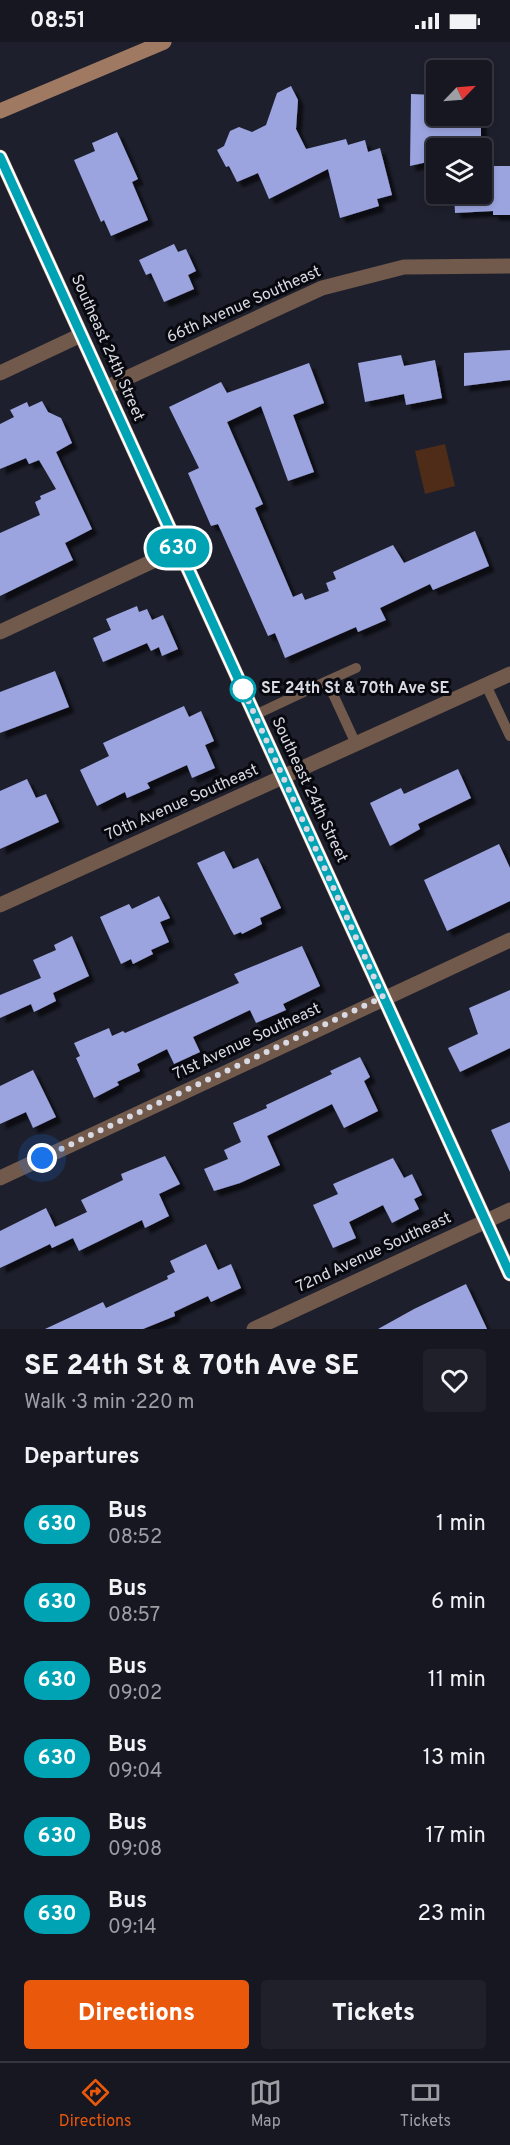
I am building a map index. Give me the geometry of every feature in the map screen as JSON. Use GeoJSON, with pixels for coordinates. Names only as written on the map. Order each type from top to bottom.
{"type":"FeatureCollection","features":[{"type":"Feature","properties":{"kind":"street"},"geometry":{"type":"LineString","coordinates":[[0,111],[164,42]]}},
{"type":"Feature","properties":{"kind":"street","name":"Southeast 24th Street"},"geometry":{"type":"LineString","coordinates":[[0,157],[510,1274]]}},
{"type":"Feature","properties":{"kind":"street","name":"66th Avenue Southeast"},"geometry":{"type":"LineString","coordinates":[[105,387],[322,288],[404,267],[510,266]]}},
{"type":"Feature","properties":{"kind":"street"},"geometry":{"type":"LineString","coordinates":[[0,373],[81,335]]}},
{"type":"Feature","properties":{"kind":"street"},"geometry":{"type":"LineString","coordinates":[[0,632],[179,549]]}},
{"type":"Feature","properties":{"kind":"street","name":"70th Avenue Southeast"},"geometry":{"type":"LineString","coordinates":[[0,904],[510,674]]}},
{"type":"Feature","properties":{"kind":"street","name":"71st Avenue Southeast"},"geometry":{"type":"LineString","coordinates":[[0,1178],[383,997],[510,940]]}},
{"type":"Feature","properties":{"kind":"street","name":"72nd Avenue Southeast"},"geometry":{"type":"LineString","coordinates":[[254,1329],[510,1210]]}},
{"type":"Feature","properties":{"kind":"lane"},"geometry":{"type":"LineString","coordinates":[[255,715],[356,668]]}},
{"type":"Feature","properties":{"kind":"lane"},"geometry":{"type":"LineString","coordinates":[[327,681],[356,744]]}},
{"type":"Feature","properties":{"kind":"lane"},"geometry":{"type":"LineString","coordinates":[[486,685],[510,736]]}},
{"type":"Feature","properties":{"kind":"shaded area"},"geometry":{"type":"Polygon","coordinates":[[[445,444],[455,486],[425,494],[415,451],[445,444]]]}},
{"type":"Feature","properties":{"kind":"building"},"geometry":{"type":"Polygon","coordinates":[[[291,86],[298,100],[296,129],[306,149],[346,139],[348,145],[365,140],[368,152],[380,148],[392,195],[377,199],[379,206],[340,218],[328,169],[269,199],[258,173],[237,182],[229,166],[226,167],[217,150],[224,146],[230,131],[239,127],[252,132],[266,125],[277,93],[291,86]]]}},
{"type":"Feature","properties":{"kind":"building"},"geometry":{"type":"Polygon","coordinates":[[[411,94],[426,95],[426,126],[481,126],[481,138],[426,138],[426,162],[410,166],[411,94]]]}},
{"type":"Feature","properties":{"kind":"building"},"geometry":{"type":"Polygon","coordinates":[[[117,132],[138,179],[132,182],[148,220],[111,236],[104,220],[101,222],[74,160],[95,151],[92,143],[117,132]]]}},
{"type":"Feature","properties":{"kind":"building"},"geometry":{"type":"Polygon","coordinates":[[[492,166],[510,166],[510,215],[493,215],[493,211],[455,213],[455,204],[492,204],[492,166]]]}},
{"type":"Feature","properties":{"kind":"building"},"geometry":{"type":"Polygon","coordinates":[[[174,244],[178,252],[186,249],[196,271],[188,275],[194,289],[164,302],[151,273],[146,275],[139,260],[174,244]]]}},
{"type":"Feature","properties":{"kind":"building"},"geometry":{"type":"Polygon","coordinates":[[[510,350],[510,380],[464,386],[464,353],[510,350]]]}},
{"type":"Feature","properties":{"kind":"building"},"geometry":{"type":"Polygon","coordinates":[[[401,355],[404,366],[435,360],[442,398],[406,405],[404,394],[365,402],[358,363],[401,355]]]}},
{"type":"Feature","properties":{"kind":"building"},"geometry":{"type":"Polygon","coordinates":[[[309,363],[324,403],[293,415],[314,472],[288,481],[261,406],[227,422],[263,504],[255,508],[293,597],[302,593],[305,600],[329,591],[326,583],[336,579],[333,572],[393,545],[404,563],[475,531],[489,566],[433,590],[430,584],[380,608],[386,620],[358,632],[356,627],[285,658],[275,633],[268,636],[218,524],[211,526],[188,473],[199,468],[169,407],[221,382],[227,393],[309,363]]]}},
{"type":"Feature","properties":{"kind":"building"},"geometry":{"type":"Polygon","coordinates":[[[42,401],[48,412],[61,418],[72,443],[56,452],[92,529],[65,543],[73,560],[0,596],[0,533],[40,515],[35,502],[41,499],[40,496],[56,489],[39,460],[29,464],[26,458],[0,469],[0,424],[14,417],[10,410],[27,402],[29,407],[42,401]]]}},
{"type":"Feature","properties":{"kind":"building"},"geometry":{"type":"Polygon","coordinates":[[[137,606],[139,612],[147,609],[152,620],[163,615],[178,649],[162,656],[159,647],[151,651],[147,643],[103,662],[93,638],[111,630],[106,619],[137,606]]]}},
{"type":"Feature","properties":{"kind":"building"},"geometry":{"type":"Polygon","coordinates":[[[55,671],[69,707],[0,733],[0,692],[55,671]]]}},
{"type":"Feature","properties":{"kind":"building"},"geometry":{"type":"Polygon","coordinates":[[[184,706],[189,717],[201,711],[214,741],[205,745],[215,768],[192,778],[187,765],[147,783],[150,788],[127,798],[125,792],[97,806],[80,770],[109,756],[103,743],[184,706]]]}},
{"type":"Feature","properties":{"kind":"building"},"geometry":{"type":"Polygon","coordinates":[[[458,769],[471,798],[418,824],[420,829],[390,846],[370,803],[401,788],[404,794],[458,769]]]}},
{"type":"Feature","properties":{"kind":"building"},"geometry":{"type":"Polygon","coordinates":[[[27,779],[36,798],[46,794],[59,822],[0,849],[0,791],[27,779]]]}},
{"type":"Feature","properties":{"kind":"building"},"geometry":{"type":"Polygon","coordinates":[[[499,844],[510,868],[510,901],[447,931],[424,880],[499,844]]]}},
{"type":"Feature","properties":{"kind":"building"},"geometry":{"type":"Polygon","coordinates":[[[224,851],[233,869],[258,858],[281,908],[260,918],[262,924],[242,934],[241,932],[234,935],[197,863],[224,851]]]}},
{"type":"Feature","properties":{"kind":"building"},"geometry":{"type":"Polygon","coordinates":[[[159,896],[170,918],[160,922],[169,942],[151,950],[153,954],[133,964],[131,959],[121,964],[100,917],[129,904],[132,909],[159,896]]]}},
{"type":"Feature","properties":{"kind":"building"},"geometry":{"type":"Polygon","coordinates":[[[72,936],[89,976],[53,993],[56,1001],[34,1012],[31,1004],[0,1018],[0,995],[41,978],[33,960],[56,950],[54,945],[72,936]]]}},
{"type":"Feature","properties":{"kind":"building"},"geometry":{"type":"Polygon","coordinates":[[[302,946],[320,986],[283,1004],[286,1010],[256,1023],[250,1010],[193,1037],[200,1052],[174,1064],[167,1049],[137,1064],[140,1071],[117,1082],[119,1085],[94,1098],[76,1058],[80,1056],[74,1043],[109,1028],[112,1036],[123,1031],[125,1033],[239,983],[234,974],[302,946]]]}},
{"type":"Feature","properties":{"kind":"building"},"geometry":{"type":"Polygon","coordinates":[[[510,990],[510,1048],[460,1072],[448,1048],[478,1034],[469,1008],[510,990]]]}},
{"type":"Feature","properties":{"kind":"building"},"geometry":{"type":"Polygon","coordinates":[[[360,1057],[370,1077],[364,1081],[378,1111],[344,1128],[332,1104],[267,1136],[280,1165],[240,1183],[214,1191],[204,1169],[228,1159],[224,1150],[241,1142],[233,1123],[267,1108],[266,1105],[332,1074],[330,1071],[360,1057]]]}},
{"type":"Feature","properties":{"kind":"building"},"geometry":{"type":"Polygon","coordinates":[[[33,1070],[56,1117],[33,1128],[26,1112],[0,1124],[0,1086],[33,1070]]]}},
{"type":"Feature","properties":{"kind":"building"},"geometry":{"type":"Polygon","coordinates":[[[510,1122],[510,1172],[491,1130],[510,1122]]]}},
{"type":"Feature","properties":{"kind":"building"},"geometry":{"type":"Polygon","coordinates":[[[165,1156],[180,1184],[159,1194],[169,1216],[145,1228],[142,1220],[79,1251],[73,1238],[52,1248],[50,1244],[0,1268],[0,1231],[46,1208],[55,1227],[87,1212],[81,1200],[123,1180],[121,1174],[165,1156]]]}},
{"type":"Feature","properties":{"kind":"building"},"geometry":{"type":"Polygon","coordinates":[[[393,1158],[404,1178],[412,1174],[422,1195],[414,1199],[419,1209],[392,1223],[383,1205],[349,1222],[356,1238],[333,1248],[313,1205],[338,1194],[333,1184],[393,1158]]]}},
{"type":"Feature","properties":{"kind":"building"},"geometry":{"type":"Polygon","coordinates":[[[206,1244],[218,1270],[231,1264],[241,1288],[211,1302],[208,1296],[174,1312],[175,1316],[143,1329],[45,1329],[103,1302],[106,1308],[168,1279],[167,1276],[175,1272],[170,1261],[206,1244]]]}},
{"type":"Feature","properties":{"kind":"building"},"geometry":{"type":"Polygon","coordinates":[[[466,1284],[487,1329],[378,1329],[414,1309],[466,1284]]]}},
{"type":"Feature","properties":{"kind":"bus line","name":"630"},"geometry":{"type":"LineString","coordinates":[[0,157],[510,1274]]}},
{"type":"Feature","properties":{"kind":"place","name":"SE 24th St & 70th Ave SE"},"geometry":{"type":"Point","coordinates":[243,689]}},
{"type":"Feature","properties":{"kind":"route"},"geometry":{"type":"LineString","coordinates":[[42,1158],[383,997],[243,689]]}}]}
